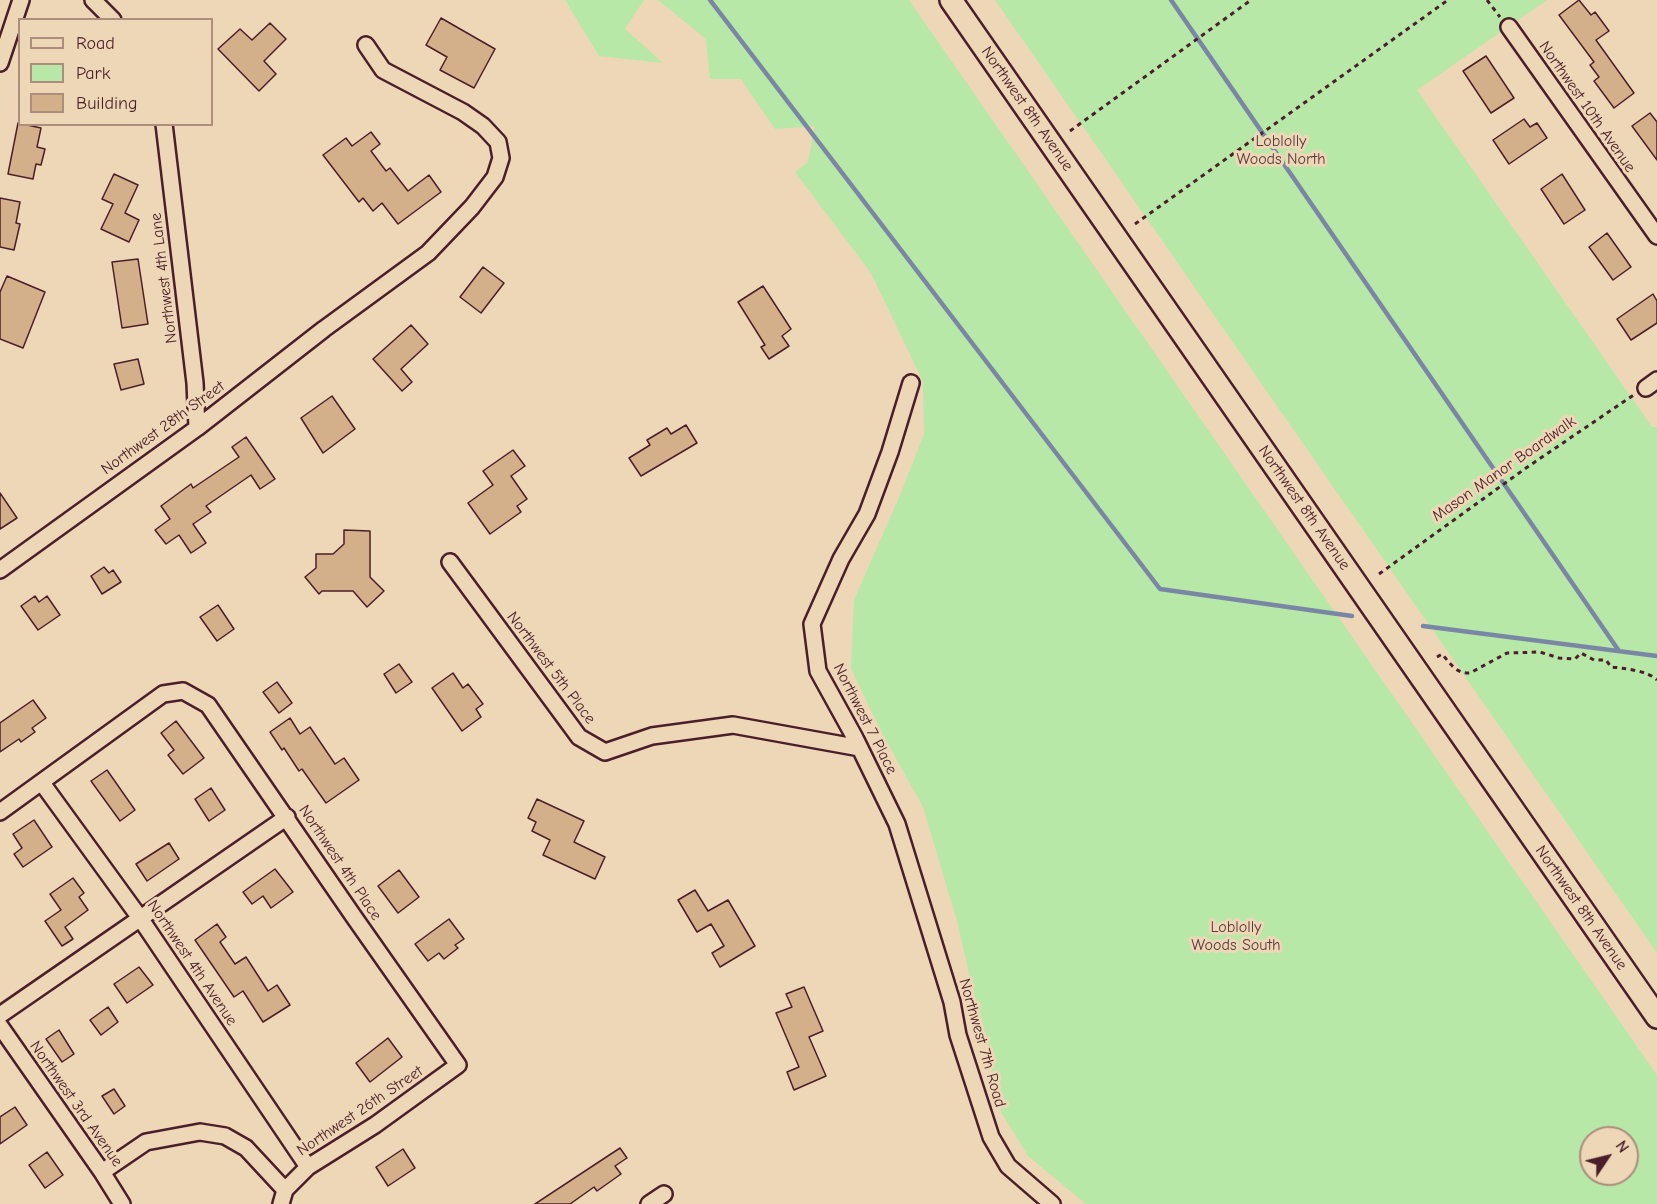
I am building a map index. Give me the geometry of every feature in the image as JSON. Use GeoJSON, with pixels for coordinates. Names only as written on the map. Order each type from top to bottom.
{"type":"FeatureCollection","features":[{"type":"Feature","properties":{"kind":"street"},"geometry":{"type":"LineString","coordinates":[[0,63],[21,0]]}},
{"type":"Feature","properties":{"kind":"street"},"geometry":{"type":"LineString","coordinates":[[93,0],[111,18]]}},
{"type":"Feature","properties":{"kind":"street","name":"Northwest 8th Avenue"},"geometry":{"type":"LineString","coordinates":[[951,0],[1657,1017]]}},
{"type":"Feature","properties":{"kind":"street","name":"Northwest 10th Avenue"},"geometry":{"type":"LineString","coordinates":[[1509,27],[1657,236]]}},
{"type":"Feature","properties":{"kind":"street","name":"Northwest 28th Street"},"geometry":{"type":"LineString","coordinates":[[0,570],[197,428],[428,253],[472,207],[495,177],[501,158],[498,142],[483,126],[463,112],[383,70],[366,45]]}},
{"type":"Feature","properties":{"kind":"street","name":"Northwest 4th Lane"},"geometry":{"type":"LineString","coordinates":[[164,126],[195,383],[197,428]]}},
{"type":"Feature","properties":{"kind":"street","name":"Northwest 7 Place"},"geometry":{"type":"LineString","coordinates":[[911,383],[890,452],[867,514],[841,559],[812,624],[818,672],[860,748],[897,824],[934,939]]}},
{"type":"Feature","properties":{"kind":"street","name":"Northwest 5th Place"},"geometry":{"type":"LineString","coordinates":[[450,562],[579,737],[605,752],[652,736],[733,725],[860,748]]}},
{"type":"Feature","properties":{"kind":"street","name":"Northwest 4th Place"},"geometry":{"type":"LineString","coordinates":[[42,783],[163,694],[183,691],[208,705],[458,1065]]}},
{"type":"Feature","properties":{"kind":"street"},"geometry":{"type":"LineString","coordinates":[[0,812],[42,783]]}},
{"type":"Feature","properties":{"kind":"street","name":"Northwest 4th Avenue"},"geometry":{"type":"LineString","coordinates":[[42,783],[140,918],[308,1167]]}},
{"type":"Feature","properties":{"kind":"street"},"geometry":{"type":"LineString","coordinates":[[0,1015],[286,817]]}},
{"type":"Feature","properties":{"kind":"street","name":"Northwest 7th Road"},"geometry":{"type":"LineString","coordinates":[[934,939],[952,1002],[958,1035],[992,1137],[1008,1166],[1052,1204]]}},
{"type":"Feature","properties":{"kind":"street","name":"Northwest 3rd Avenue"},"geometry":{"type":"LineString","coordinates":[[0,1026],[122,1204]]}},
{"type":"Feature","properties":{"kind":"street","name":"Northwest 26th Street"},"geometry":{"type":"LineString","coordinates":[[102,1172],[146,1142],[200,1132],[225,1136],[246,1148],[283,1197],[308,1167],[375,1125],[458,1065]]}},
{"type":"Feature","properties":{"kind":"street"},"geometry":{"type":"LineString","coordinates":[[649,1204],[664,1194]]}},
{"type":"Feature","properties":{"kind":"path"},"geometry":{"type":"LineString","coordinates":[[1070,131],[1251,0]]}},
{"type":"Feature","properties":{"kind":"path"},"geometry":{"type":"LineString","coordinates":[[1135,224],[1448,0]]}},
{"type":"Feature","properties":{"kind":"path"},"geometry":{"type":"LineString","coordinates":[[1487,0],[1509,27]]}},
{"type":"Feature","properties":{"kind":"path","name":"Mason Manor Boardwalk"},"geometry":{"type":"LineString","coordinates":[[1379,574],[1620,402],[1651,384]]}},
{"type":"Feature","properties":{"kind":"path"},"geometry":{"type":"LineString","coordinates":[[1437,657],[1442,654],[1456,670],[1464,674],[1507,653],[1540,652],[1570,660],[1575,659],[1581,653],[1594,660],[1606,660],[1611,667],[1646,673],[1657,680]]}},
{"type":"Feature","properties":{"kind":"green space"},"geometry":{"type":"Polygon","coordinates":[[[565,0],[644,0],[625,29],[663,63],[599,56],[565,0]]]}},
{"type":"Feature","properties":{"kind":"green space","name":"Loblolly Woods South"},"geometry":{"type":"Polygon","coordinates":[[[658,0],[909,0],[1657,1075],[1657,1204],[1086,1204],[1028,1156],[1001,1112],[957,921],[923,807],[883,735],[851,669],[854,600],[924,434],[923,382],[871,273],[795,172],[808,162],[815,126],[775,129],[741,79],[710,79],[706,39],[658,0]]]}},
{"type":"Feature","properties":{"kind":"green space","name":"Loblolly Woods North"},"geometry":{"type":"Polygon","coordinates":[[[995,0],[1547,0],[1417,90],[1652,427],[1657,427],[1657,953],[995,0]]]}},
{"type":"Feature","properties":{"kind":"building"},"geometry":{"type":"Polygon","coordinates":[[[1579,0],[1591,15],[1595,12],[1609,31],[1596,40],[1634,93],[1614,108],[1594,81],[1599,77],[1590,65],[1594,62],[1559,15],[1579,0]]]}},
{"type":"Feature","properties":{"kind":"building"},"geometry":{"type":"Polygon","coordinates":[[[441,18],[495,49],[474,88],[440,70],[447,57],[426,45],[441,18]]]}},
{"type":"Feature","properties":{"kind":"building"},"geometry":{"type":"Polygon","coordinates":[[[270,23],[286,39],[264,61],[276,74],[259,91],[218,49],[240,29],[252,40],[270,23]]]}},
{"type":"Feature","properties":{"kind":"building"},"geometry":{"type":"Polygon","coordinates":[[[1486,56],[1514,98],[1491,113],[1463,71],[1486,56]]]}},
{"type":"Feature","properties":{"kind":"building"},"geometry":{"type":"Polygon","coordinates":[[[1650,113],[1657,122],[1657,160],[1632,126],[1650,113]]]}},
{"type":"Feature","properties":{"kind":"building"},"geometry":{"type":"Polygon","coordinates":[[[1524,119],[1530,127],[1537,123],[1547,138],[1509,164],[1493,140],[1524,119]]]}},
{"type":"Feature","properties":{"kind":"building"},"geometry":{"type":"Polygon","coordinates":[[[18,123],[18,126],[41,128],[37,147],[45,149],[41,165],[36,164],[33,179],[8,174],[18,123]]]}},
{"type":"Feature","properties":{"kind":"building"},"geometry":{"type":"Polygon","coordinates":[[[371,132],[380,144],[371,151],[386,171],[390,168],[408,191],[429,175],[441,192],[398,224],[382,203],[373,211],[363,198],[359,202],[323,155],[346,138],[352,146],[371,132]]]}},
{"type":"Feature","properties":{"kind":"building"},"geometry":{"type":"Polygon","coordinates":[[[114,174],[138,185],[125,213],[139,220],[129,242],[101,229],[113,204],[102,199],[114,174]]]}},
{"type":"Feature","properties":{"kind":"building"},"geometry":{"type":"Polygon","coordinates":[[[1562,174],[1585,210],[1564,224],[1541,189],[1562,174]]]}},
{"type":"Feature","properties":{"kind":"building"},"geometry":{"type":"Polygon","coordinates":[[[0,198],[20,202],[16,223],[20,224],[14,250],[0,247],[0,198]]]}},
{"type":"Feature","properties":{"kind":"building"},"geometry":{"type":"Polygon","coordinates":[[[1607,233],[1631,267],[1613,280],[1589,247],[1607,233]]]}},
{"type":"Feature","properties":{"kind":"building"},"geometry":{"type":"Polygon","coordinates":[[[138,259],[148,324],[122,328],[112,262],[138,259]]]}},
{"type":"Feature","properties":{"kind":"building"},"geometry":{"type":"Polygon","coordinates":[[[483,267],[504,283],[481,313],[460,297],[483,267]]]}},
{"type":"Feature","properties":{"kind":"building"},"geometry":{"type":"Polygon","coordinates":[[[7,276],[45,292],[23,348],[0,339],[0,292],[7,276]]]}},
{"type":"Feature","properties":{"kind":"building"},"geometry":{"type":"Polygon","coordinates":[[[763,286],[791,329],[782,336],[789,346],[769,359],[761,347],[765,345],[738,302],[763,286]]]}},
{"type":"Feature","properties":{"kind":"building"},"geometry":{"type":"Polygon","coordinates":[[[1653,294],[1657,301],[1657,323],[1631,340],[1617,319],[1653,294]]]}},
{"type":"Feature","properties":{"kind":"building"},"geometry":{"type":"Polygon","coordinates":[[[411,325],[428,344],[401,369],[412,382],[402,391],[373,359],[411,325]]]}},
{"type":"Feature","properties":{"kind":"building"},"geometry":{"type":"Polygon","coordinates":[[[138,359],[144,384],[121,390],[114,364],[138,359]]]}},
{"type":"Feature","properties":{"kind":"building"},"geometry":{"type":"Polygon","coordinates":[[[332,396],[355,429],[323,453],[301,418],[332,396]]]}},
{"type":"Feature","properties":{"kind":"building"},"geometry":{"type":"Polygon","coordinates":[[[686,425],[697,443],[641,476],[629,458],[650,445],[647,440],[667,428],[671,434],[686,425]]]}},
{"type":"Feature","properties":{"kind":"building"},"geometry":{"type":"Polygon","coordinates":[[[246,437],[275,479],[260,489],[251,475],[206,506],[211,512],[193,524],[206,543],[191,553],[179,535],[166,544],[155,530],[170,519],[161,506],[191,484],[193,488],[239,457],[232,447],[246,437]]]}},
{"type":"Feature","properties":{"kind":"building"},"geometry":{"type":"Polygon","coordinates":[[[513,450],[525,466],[511,476],[527,499],[517,506],[521,512],[490,534],[468,503],[493,485],[483,471],[513,450]]]}},
{"type":"Feature","properties":{"kind":"building"},"geometry":{"type":"Polygon","coordinates":[[[0,493],[17,518],[0,529],[0,493]]]}},
{"type":"Feature","properties":{"kind":"building"},"geometry":{"type":"Polygon","coordinates":[[[344,530],[370,531],[370,577],[384,591],[367,607],[353,591],[322,591],[319,594],[305,577],[316,568],[316,554],[333,554],[344,544],[344,530]]]}},
{"type":"Feature","properties":{"kind":"building"},"geometry":{"type":"Polygon","coordinates":[[[104,567],[109,573],[113,570],[121,582],[102,594],[91,576],[104,567]]]}},
{"type":"Feature","properties":{"kind":"building"},"geometry":{"type":"Polygon","coordinates":[[[35,596],[39,602],[47,596],[60,615],[38,630],[21,606],[35,596]]]}},
{"type":"Feature","properties":{"kind":"building"},"geometry":{"type":"Polygon","coordinates":[[[218,605],[234,629],[217,641],[200,617],[218,605]]]}},
{"type":"Feature","properties":{"kind":"building"},"geometry":{"type":"Polygon","coordinates":[[[399,664],[412,682],[396,693],[384,674],[399,664]]]}},
{"type":"Feature","properties":{"kind":"building"},"geometry":{"type":"Polygon","coordinates":[[[453,673],[463,688],[468,684],[483,704],[476,709],[481,717],[462,731],[432,688],[453,673]]]}},
{"type":"Feature","properties":{"kind":"building"},"geometry":{"type":"Polygon","coordinates":[[[277,682],[292,703],[279,713],[263,692],[277,682]]]}},
{"type":"Feature","properties":{"kind":"building"},"geometry":{"type":"Polygon","coordinates":[[[33,700],[46,718],[32,728],[35,732],[21,742],[19,739],[0,752],[0,723],[33,700]]]}},
{"type":"Feature","properties":{"kind":"building"},"geometry":{"type":"Polygon","coordinates":[[[290,718],[300,734],[310,727],[335,764],[344,758],[359,780],[326,803],[302,769],[299,771],[270,732],[290,718]]]}},
{"type":"Feature","properties":{"kind":"building"},"geometry":{"type":"Polygon","coordinates":[[[176,721],[204,758],[183,774],[168,755],[174,750],[161,733],[176,721]]]}},
{"type":"Feature","properties":{"kind":"building"},"geometry":{"type":"Polygon","coordinates":[[[107,770],[135,810],[120,821],[91,781],[107,770]]]}},
{"type":"Feature","properties":{"kind":"building"},"geometry":{"type":"Polygon","coordinates":[[[211,788],[225,810],[209,821],[195,799],[211,788]]]}},
{"type":"Feature","properties":{"kind":"building"},"geometry":{"type":"Polygon","coordinates":[[[537,799],[584,821],[574,842],[605,857],[595,879],[543,855],[550,840],[532,831],[536,822],[528,818],[537,799]]]}},
{"type":"Feature","properties":{"kind":"building"},"geometry":{"type":"Polygon","coordinates":[[[34,820],[52,847],[23,867],[14,854],[22,848],[13,834],[34,820]]]}},
{"type":"Feature","properties":{"kind":"building"},"geometry":{"type":"Polygon","coordinates":[[[169,843],[179,859],[147,881],[136,864],[169,843]]]}},
{"type":"Feature","properties":{"kind":"building"},"geometry":{"type":"Polygon","coordinates":[[[275,869],[293,892],[271,908],[263,896],[252,904],[243,892],[275,869]]]}},
{"type":"Feature","properties":{"kind":"building"},"geometry":{"type":"Polygon","coordinates":[[[399,870],[419,897],[398,913],[378,886],[399,870]]]}},
{"type":"Feature","properties":{"kind":"building"},"geometry":{"type":"Polygon","coordinates":[[[73,878],[84,893],[79,897],[88,910],[65,927],[73,939],[62,946],[45,921],[61,910],[50,894],[73,878]]]}},
{"type":"Feature","properties":{"kind":"building"},"geometry":{"type":"Polygon","coordinates":[[[695,890],[708,911],[728,900],[755,946],[720,967],[712,953],[724,946],[711,924],[697,932],[678,900],[695,890]]]}},
{"type":"Feature","properties":{"kind":"building"},"geometry":{"type":"Polygon","coordinates":[[[449,919],[464,939],[455,945],[458,948],[444,959],[439,953],[428,961],[415,944],[449,919]]]}},
{"type":"Feature","properties":{"kind":"building"},"geometry":{"type":"Polygon","coordinates":[[[217,924],[226,937],[220,942],[235,964],[246,957],[268,991],[277,985],[290,1005],[263,1022],[243,991],[234,997],[195,940],[217,924]]]}},
{"type":"Feature","properties":{"kind":"building"},"geometry":{"type":"Polygon","coordinates":[[[139,967],[153,985],[127,1003],[114,984],[139,967]]]}},
{"type":"Feature","properties":{"kind":"building"},"geometry":{"type":"Polygon","coordinates":[[[804,987],[823,1031],[809,1037],[826,1076],[794,1090],[787,1072],[799,1067],[776,1013],[792,1007],[786,994],[804,987]]]}},
{"type":"Feature","properties":{"kind":"building"},"geometry":{"type":"Polygon","coordinates":[[[108,1007],[118,1022],[101,1035],[90,1020],[108,1007]]]}},
{"type":"Feature","properties":{"kind":"building"},"geometry":{"type":"Polygon","coordinates":[[[59,1030],[74,1054],[62,1062],[46,1039],[59,1030]]]}},
{"type":"Feature","properties":{"kind":"building"},"geometry":{"type":"Polygon","coordinates":[[[388,1038],[402,1057],[370,1082],[356,1063],[388,1038]]]}},
{"type":"Feature","properties":{"kind":"building"},"geometry":{"type":"Polygon","coordinates":[[[114,1089],[125,1106],[114,1114],[102,1096],[114,1089]]]}},
{"type":"Feature","properties":{"kind":"building"},"geometry":{"type":"Polygon","coordinates":[[[15,1107],[27,1125],[0,1144],[0,1117],[15,1107]]]}},
{"type":"Feature","properties":{"kind":"building"},"geometry":{"type":"Polygon","coordinates":[[[620,1148],[627,1158],[615,1166],[621,1174],[597,1191],[594,1187],[570,1204],[535,1204],[620,1148]]]}},
{"type":"Feature","properties":{"kind":"building"},"geometry":{"type":"Polygon","coordinates":[[[403,1149],[415,1168],[388,1186],[376,1167],[403,1149]]]}},
{"type":"Feature","properties":{"kind":"building"},"geometry":{"type":"Polygon","coordinates":[[[47,1152],[63,1175],[45,1188],[29,1165],[47,1152]]]}},
{"type":"Feature","properties":{"kind":"waterway"},"geometry":{"type":"LineString","coordinates":[[710,0],[1160,589],[1352,616]]}},
{"type":"Feature","properties":{"kind":"waterway"},"geometry":{"type":"LineString","coordinates":[[1171,0],[1619,651]]}},
{"type":"Feature","properties":{"kind":"waterway"},"geometry":{"type":"LineString","coordinates":[[1423,626],[1657,656]]}}]}
